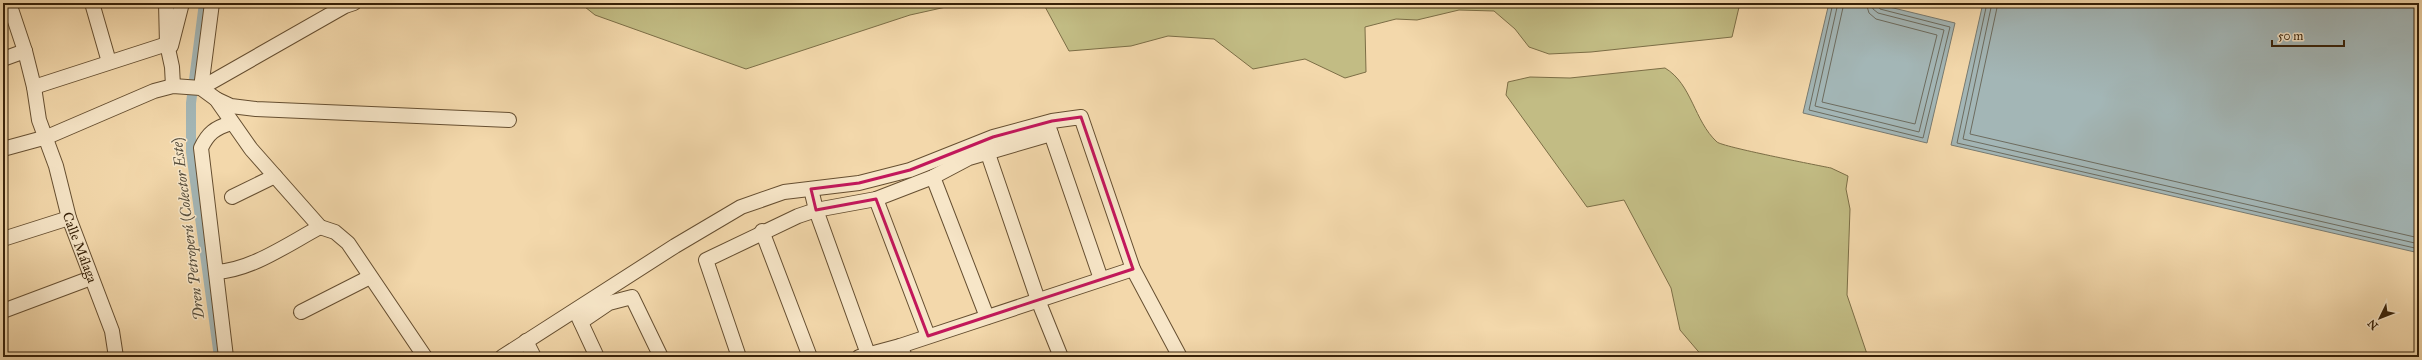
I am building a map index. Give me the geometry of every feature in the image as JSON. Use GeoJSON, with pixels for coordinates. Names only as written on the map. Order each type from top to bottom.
{"type":"FeatureCollection","features":[{"type":"Feature","properties":{"kind":"street","name":"Calle Málaga"},"geometry":{"type":"LineString","coordinates":[[9,3],[25,51],[34,87],[39,120],[47,137],[69,218],[112,331],[114,356]]}},
{"type":"Feature","properties":{"kind":"street"},"geometry":{"type":"LineString","coordinates":[[92,3],[109,62]]}},
{"type":"Feature","properties":{"kind":"street"},"geometry":{"type":"LineString","coordinates":[[166,3],[168,49],[172,67],[173,86]]}},
{"type":"Feature","properties":{"kind":"street"},"geometry":{"type":"LineString","coordinates":[[168,49],[182,3]]}},
{"type":"Feature","properties":{"kind":"street"},"geometry":{"type":"LineString","coordinates":[[200,88],[212,3]]}},
{"type":"Feature","properties":{"kind":"street"},"geometry":{"type":"LineString","coordinates":[[200,88],[345,6],[354,3]]}},
{"type":"Feature","properties":{"kind":"street"},"geometry":{"type":"LineString","coordinates":[[34,87],[109,62],[168,49]]}},
{"type":"Feature","properties":{"kind":"street"},"geometry":{"type":"LineString","coordinates":[[3,58],[25,51]]}},
{"type":"Feature","properties":{"kind":"street"},"geometry":{"type":"LineString","coordinates":[[3,149],[47,137],[154,91],[173,86],[200,88],[216,99],[231,106],[509,120]]}},
{"type":"Feature","properties":{"kind":"street"},"geometry":{"type":"LineString","coordinates":[[216,99],[232,125],[320,227],[335,232],[348,243],[424,357]]}},
{"type":"Feature","properties":{"kind":"street"},"geometry":{"type":"LineString","coordinates":[[226,357],[201,148],[207,134],[217,127],[232,125],[240,115],[256,108]]}},
{"type":"Feature","properties":{"kind":"street"},"geometry":{"type":"LineString","coordinates":[[578,316],[742,207],[784,192],[859,183],[910,170],[1082,117],[1133,269],[1180,357]]}},
{"type":"Feature","properties":{"kind":"street"},"geometry":{"type":"LineString","coordinates":[[1049,128],[1100,279]]}},
{"type":"Feature","properties":{"kind":"street"},"geometry":{"type":"LineString","coordinates":[[739,357],[706,260],[762,231],[816,210],[876,199],[933,177],[969,158],[986,146]]}},
{"type":"Feature","properties":{"kind":"street"},"geometry":{"type":"LineString","coordinates":[[986,146],[1038,300],[1061,357]]}},
{"type":"Feature","properties":{"kind":"street"},"geometry":{"type":"LineString","coordinates":[[232,197],[275,176]]}},
{"type":"Feature","properties":{"kind":"street"},"geometry":{"type":"LineString","coordinates":[[933,177],[987,317]]}},
{"type":"Feature","properties":{"kind":"street"},"geometry":{"type":"LineString","coordinates":[[811,189],[816,210],[863,355],[903,351],[928,336],[1133,269]]}},
{"type":"Feature","properties":{"kind":"street"},"geometry":{"type":"LineString","coordinates":[[876,199],[928,336]]}},
{"type":"Feature","properties":{"kind":"street"},"geometry":{"type":"LineString","coordinates":[[3,240],[69,218]]}},
{"type":"Feature","properties":{"kind":"street"},"geometry":{"type":"LineString","coordinates":[[216,272],[231,271],[263,257],[320,227]]}},
{"type":"Feature","properties":{"kind":"street"},"geometry":{"type":"LineString","coordinates":[[762,231],[810,357]]}},
{"type":"Feature","properties":{"kind":"street"},"geometry":{"type":"LineString","coordinates":[[301,312],[370,276]]}},
{"type":"Feature","properties":{"kind":"street"},"geometry":{"type":"LineString","coordinates":[[3,311],[91,278]]}},
{"type":"Feature","properties":{"kind":"street"},"geometry":{"type":"LineString","coordinates":[[502,357],[526,341],[578,316],[609,303],[632,297],[661,357]]}},
{"type":"Feature","properties":{"kind":"street"},"geometry":{"type":"LineString","coordinates":[[578,316],[597,357]]}},
{"type":"Feature","properties":{"kind":"street"},"geometry":{"type":"LineString","coordinates":[[526,341],[534,357]]}},
{"type":"Feature","properties":{"kind":"highlighted area"},"geometry":{"type":"Polygon","coordinates":[[[1081,117],[1133,269],[928,336],[876,199],[816,210],[811,189],[859,183],[910,170],[993,137],[1052,121],[1081,117]]]}},
{"type":"Feature","properties":{"kind":"shaded area"},"geometry":{"type":"Polygon","coordinates":[[[580,3],[964,3],[910,15],[746,69],[595,15],[580,3]]]}},
{"type":"Feature","properties":{"kind":"shaded area"},"geometry":{"type":"Polygon","coordinates":[[[1043,3],[1740,3],[1732,37],[1591,52],[1549,54],[1529,47],[1515,29],[1494,11],[1459,10],[1417,20],[1396,19],[1365,27],[1366,72],[1345,78],[1305,59],[1253,69],[1214,39],[1168,36],[1131,46],[1069,51],[1043,3]]]}},
{"type":"Feature","properties":{"kind":"shaded area"},"geometry":{"type":"Polygon","coordinates":[[[1665,68],[1681,83],[1703,124],[1717,142],[1752,152],[1831,168],[1848,176],[1846,189],[1850,209],[1847,295],[1868,357],[1703,357],[1680,330],[1671,288],[1624,200],[1587,207],[1506,95],[1508,82],[1530,77],[1570,78],[1665,68]]]}},
{"type":"Feature","properties":{"kind":"water"},"geometry":{"type":"Polygon","coordinates":[[[1829,3],[1873,3],[1955,23],[1927,143],[1803,113],[1829,3]]]}},
{"type":"Feature","properties":{"kind":"water"},"geometry":{"type":"Polygon","coordinates":[[[1983,3],[2419,3],[2419,253],[1951,145],[1983,3]]]}},
{"type":"Feature","properties":{"kind":"waterway","name":"Dren Petroperú (Colector Este)"},"geometry":{"type":"LineString","coordinates":[[204,3],[191,103],[191,152],[219,357]]}}]}
